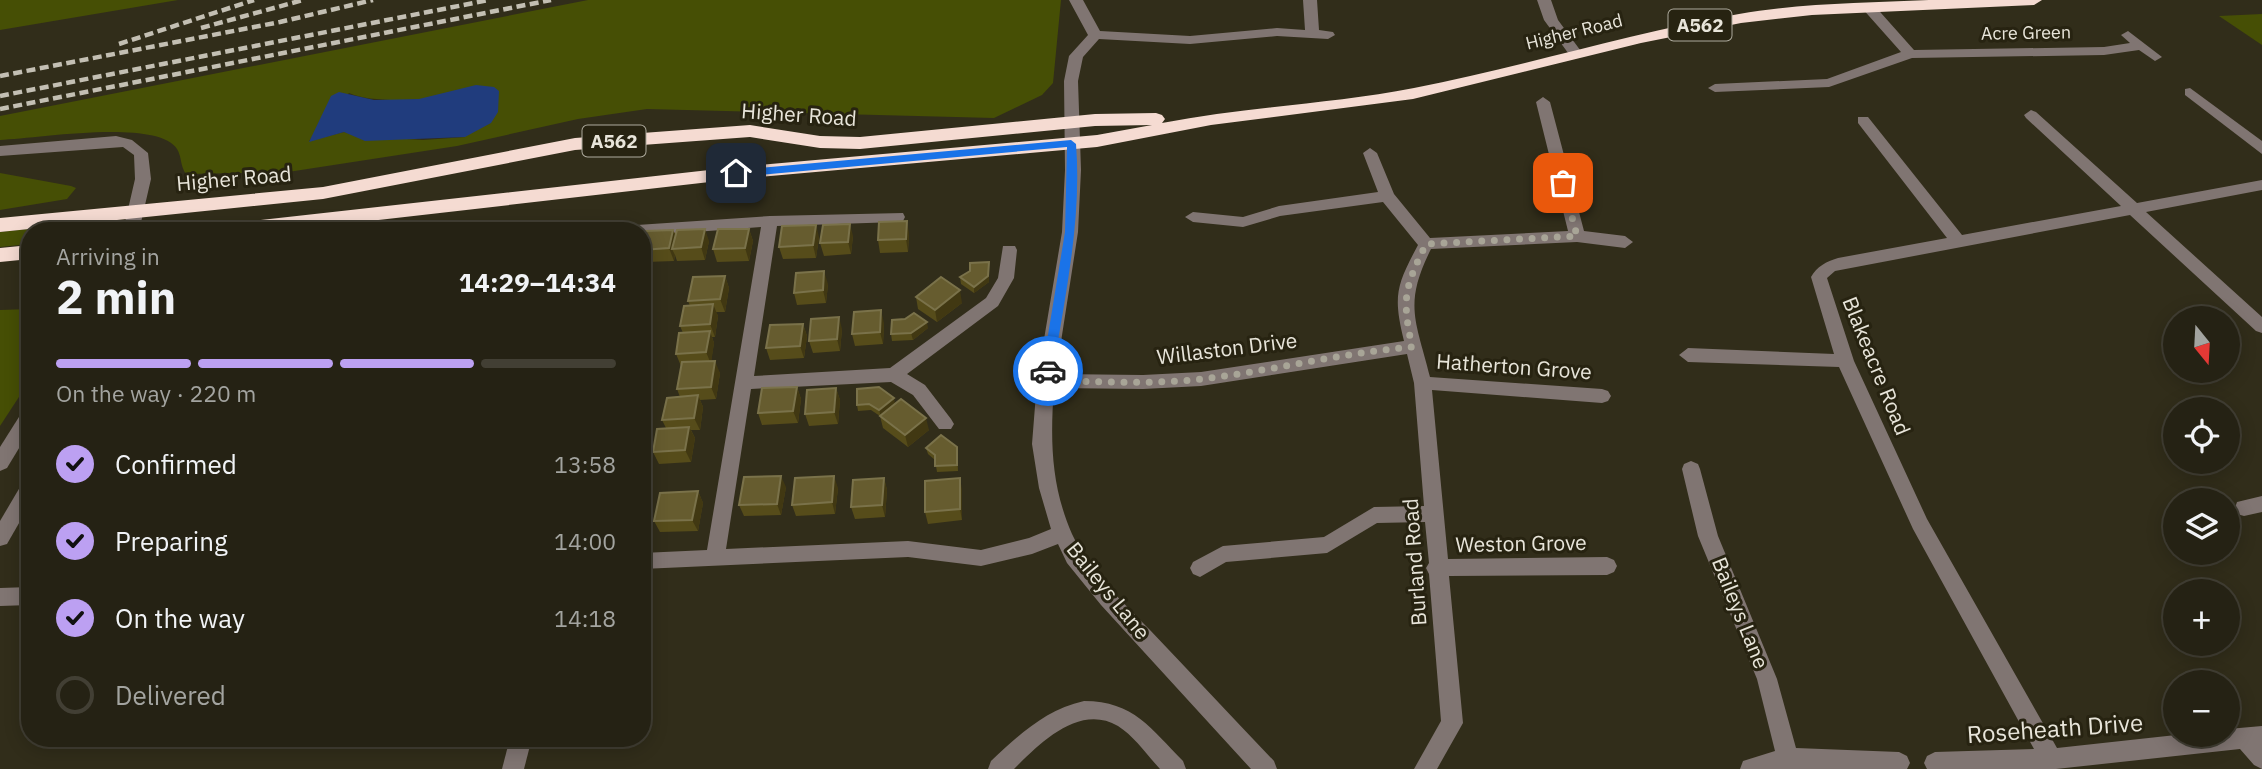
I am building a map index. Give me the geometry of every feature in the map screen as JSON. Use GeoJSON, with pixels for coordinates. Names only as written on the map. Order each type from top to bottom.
{"type":"FeatureCollection","features":[{"type":"Feature","properties":{"kind":"highway","name":"Higher Road"},"geometry":{"type":"LineString","coordinates":[[303,222],[736,173],[1071,144],[1211,119],[1413,94],[1728,20],[1868,7],[2034,0]]}},
{"type":"Feature","properties":{"kind":"highway","name":"Higher Road"},"geometry":{"type":"LineString","coordinates":[[29,222],[323,193],[575,144],[750,131],[820,142],[860,143],[1070,122],[1211,119]]}},
{"type":"Feature","properties":{"kind":"highway","name":"Higher Road"},"geometry":{"type":"LineString","coordinates":[[0,225],[21,223]]}},
{"type":"Feature","properties":{"kind":"highway"},"geometry":{"type":"LineString","coordinates":[[0,255],[21,253]]}},
{"type":"Feature","properties":{"kind":"street"},"geometry":{"type":"LineString","coordinates":[[1076,0],[1095,35],[1190,40],[1278,32],[1328,35]]}},
{"type":"Feature","properties":{"kind":"street"},"geometry":{"type":"LineString","coordinates":[[1310,0],[1312,33]]}},
{"type":"Feature","properties":{"kind":"street"},"geometry":{"type":"LineString","coordinates":[[1544,0],[1551,20],[1576,54]]}},
{"type":"Feature","properties":{"kind":"street"},"geometry":{"type":"LineString","coordinates":[[1868,7],[1910,54]]}},
{"type":"Feature","properties":{"kind":"street","name":"Baileys Lane"},"geometry":{"type":"LineString","coordinates":[[1095,35],[1076,57],[1071,81],[1073,170],[1070,232],[1046,381],[1041,444],[1048,488],[1062,533],[1074,557],[1108,599],[1266,769]]}},
{"type":"Feature","properties":{"kind":"street"},"geometry":{"type":"LineString","coordinates":[[2128,35],[2155,57]]}},
{"type":"Feature","properties":{"kind":"street","name":"Acre Green"},"geometry":{"type":"LineString","coordinates":[[1715,88],[1829,83],[1910,54],[2104,51],[2141,46]]}},
{"type":"Feature","properties":{"kind":"street"},"geometry":{"type":"LineString","coordinates":[[2190,92],[2262,149]]}},
{"type":"Feature","properties":{"kind":"street"},"geometry":{"type":"LineString","coordinates":[[1543,102],[1577,236]]}},
{"type":"Feature","properties":{"kind":"street"},"geometry":{"type":"LineString","coordinates":[[2031,116],[2262,327]]}},
{"type":"Feature","properties":{"kind":"street"},"geometry":{"type":"LineString","coordinates":[[1863,120],[1959,242]]}},
{"type":"Feature","properties":{"kind":"street"},"geometry":{"type":"LineString","coordinates":[[0,151],[97,142],[127,143],[141,153],[143,179],[133,222]]}},
{"type":"Feature","properties":{"kind":"street"},"geometry":{"type":"LineString","coordinates":[[1370,153],[1387,196],[1426,244],[1577,236],[1625,242]]}},
{"type":"Feature","properties":{"kind":"street","name":"Blakeacre Road"},"geometry":{"type":"LineString","coordinates":[[2051,759],[1920,523],[1844,361],[1819,277],[1822,272],[1838,264],[2262,185]]}},
{"type":"Feature","properties":{"kind":"street"},"geometry":{"type":"LineString","coordinates":[[1193,217],[1243,222],[1279,211],[1387,196]]}},
{"type":"Feature","properties":{"kind":"street"},"geometry":{"type":"LineString","coordinates":[[651,230],[770,221],[897,216]]}},
{"type":"Feature","properties":{"kind":"street"},"geometry":{"type":"LineString","coordinates":[[715,559],[770,221]]}},
{"type":"Feature","properties":{"kind":"street","name":"Burland Road"},"geometry":{"type":"LineString","coordinates":[[1425,769],[1452,723],[1436,568],[1423,383],[1404,306],[1409,277],[1426,244]]}},
{"type":"Feature","properties":{"kind":"street"},"geometry":{"type":"LineString","coordinates":[[745,383],[894,375],[992,302],[1005,286],[1010,268],[1009,250]]}},
{"type":"Feature","properties":{"kind":"street","name":"Willaston Drive"},"geometry":{"type":"LineString","coordinates":[[1046,381],[1197,380],[1287,367],[1370,350],[1412,347]]}},
{"type":"Feature","properties":{"kind":"street"},"geometry":{"type":"LineString","coordinates":[[1688,355],[1844,361]]}},
{"type":"Feature","properties":{"kind":"street"},"geometry":{"type":"LineString","coordinates":[[894,375],[919,390],[945,425]]}},
{"type":"Feature","properties":{"kind":"street","name":"Hatherton Grove"},"geometry":{"type":"LineString","coordinates":[[1423,383],[1602,396]]}},
{"type":"Feature","properties":{"kind":"street"},"geometry":{"type":"LineString","coordinates":[[0,463],[21,429]]}},
{"type":"Feature","properties":{"kind":"street","name":"Baileys Lane"},"geometry":{"type":"LineString","coordinates":[[1691,469],[1708,536],[1767,679],[1788,758]]}},
{"type":"Feature","properties":{"kind":"street"},"geometry":{"type":"LineString","coordinates":[[0,538],[21,502]]}},
{"type":"Feature","properties":{"kind":"street"},"geometry":{"type":"LineString","coordinates":[[1200,568],[1223,554],[1328,545],[1374,514],[1434,514]]}},
{"type":"Feature","properties":{"kind":"street"},"geometry":{"type":"LineString","coordinates":[[651,561],[908,549],[981,558],[1032,546],[1062,533]]}},
{"type":"Feature","properties":{"kind":"street","name":"Weston Grove"},"geometry":{"type":"LineString","coordinates":[[1436,568],[1607,566]]}},
{"type":"Feature","properties":{"kind":"street"},"geometry":{"type":"LineString","coordinates":[[0,597],[21,596]]}},
{"type":"Feature","properties":{"kind":"street"},"geometry":{"type":"LineString","coordinates":[[999,769],[1037,731],[1073,710],[1121,717],[1175,769]]}},
{"type":"Feature","properties":{"kind":"street"},"geometry":{"type":"LineString","coordinates":[[2255,738],[2262,758]]}},
{"type":"Feature","properties":{"kind":"street","name":"Roseheath Drive"},"geometry":{"type":"LineString","coordinates":[[1935,763],[2051,759],[2255,738]]}},
{"type":"Feature","properties":{"kind":"street"},"geometry":{"type":"LineString","coordinates":[[513,769],[519,747]]}},
{"type":"Feature","properties":{"kind":"street"},"geometry":{"type":"LineString","coordinates":[[1751,769],[1788,758],[1899,763]]}},
{"type":"Feature","properties":{"kind":"green space"},"geometry":{"type":"Polygon","coordinates":[[[0,0],[178,0],[0,30],[0,0]]]}},
{"type":"Feature","properties":{"kind":"green space"},"geometry":{"type":"Polygon","coordinates":[[[588,0],[1061,0],[1053,83],[1042,95],[994,118],[647,109],[578,119],[457,146],[288,172],[186,174],[177,149],[165,140],[146,134],[94,132],[0,140],[0,116],[588,0]],[[349,93],[309,141],[344,132],[358,136],[423,140],[465,137],[446,95],[397,100],[349,93]]]}},
{"type":"Feature","properties":{"kind":"green space"},"geometry":{"type":"Polygon","coordinates":[[[2262,14],[2262,45],[2219,16],[2262,14]]]}},
{"type":"Feature","properties":{"kind":"green space"},"geometry":{"type":"Polygon","coordinates":[[[0,173],[76,188],[67,199],[0,210],[0,173]]]}},
{"type":"Feature","properties":{"kind":"green space"},"geometry":{"type":"Polygon","coordinates":[[[21,230],[21,245],[0,247],[0,232],[21,230]]]}},
{"type":"Feature","properties":{"kind":"green space"},"geometry":{"type":"Polygon","coordinates":[[[21,309],[21,394],[0,426],[0,310],[21,309]]]}},
{"type":"Feature","properties":{"kind":"water"},"geometry":{"type":"Polygon","coordinates":[[[476,85],[494,87],[499,91],[498,112],[491,123],[465,137],[365,141],[344,132],[309,142],[331,96],[339,92],[374,100],[419,99],[476,85]]]}},
{"type":"Feature","properties":{"kind":"building"},"geometry":{"type":"Polygon","coordinates":[[[907,221],[906,239],[878,240],[879,222],[907,221]]]}},
{"type":"Feature","properties":{"kind":"building"},"geometry":{"type":"Polygon","coordinates":[[[850,224],[848,242],[820,243],[823,225],[850,224]]]}},
{"type":"Feature","properties":{"kind":"building"},"geometry":{"type":"Polygon","coordinates":[[[816,225],[813,245],[779,247],[782,226],[816,225]]]}},
{"type":"Feature","properties":{"kind":"building"},"geometry":{"type":"Polygon","coordinates":[[[705,229],[701,247],[672,249],[677,230],[705,229]]]}},
{"type":"Feature","properties":{"kind":"building"},"geometry":{"type":"Polygon","coordinates":[[[718,229],[749,229],[745,248],[713,249],[718,229]]]}},
{"type":"Feature","properties":{"kind":"building"},"geometry":{"type":"Polygon","coordinates":[[[673,230],[669,248],[651,249],[651,231],[673,230]]]}},
{"type":"Feature","properties":{"kind":"building"},"geometry":{"type":"Polygon","coordinates":[[[989,262],[988,276],[974,287],[960,277],[970,271],[970,263],[989,262]]]}},
{"type":"Feature","properties":{"kind":"building"},"geometry":{"type":"Polygon","coordinates":[[[824,271],[823,290],[794,293],[796,273],[824,271]]]}},
{"type":"Feature","properties":{"kind":"building"},"geometry":{"type":"Polygon","coordinates":[[[725,276],[720,299],[688,301],[693,277],[725,276]]]}},
{"type":"Feature","properties":{"kind":"building"},"geometry":{"type":"Polygon","coordinates":[[[941,277],[960,290],[935,310],[916,297],[941,277]]]}},
{"type":"Feature","properties":{"kind":"building"},"geometry":{"type":"Polygon","coordinates":[[[713,304],[710,324],[680,326],[684,306],[713,304]]]}},
{"type":"Feature","properties":{"kind":"building"},"geometry":{"type":"Polygon","coordinates":[[[881,310],[880,332],[852,334],[854,312],[881,310]]]}},
{"type":"Feature","properties":{"kind":"building"},"geometry":{"type":"Polygon","coordinates":[[[914,313],[927,322],[911,333],[891,334],[892,320],[905,319],[914,313]]]}},
{"type":"Feature","properties":{"kind":"building"},"geometry":{"type":"Polygon","coordinates":[[[839,317],[837,339],[809,341],[811,319],[839,317]]]}},
{"type":"Feature","properties":{"kind":"building"},"geometry":{"type":"Polygon","coordinates":[[[803,324],[800,346],[766,348],[770,325],[803,324]]]}},
{"type":"Feature","properties":{"kind":"building"},"geometry":{"type":"Polygon","coordinates":[[[710,331],[706,352],[676,354],[679,333],[710,331]]]}},
{"type":"Feature","properties":{"kind":"building"},"geometry":{"type":"Polygon","coordinates":[[[715,361],[711,387],[677,389],[682,362],[715,361]]]}},
{"type":"Feature","properties":{"kind":"building"},"geometry":{"type":"Polygon","coordinates":[[[797,387],[793,411],[758,413],[762,388],[797,387]]]}},
{"type":"Feature","properties":{"kind":"building"},"geometry":{"type":"Polygon","coordinates":[[[879,387],[894,398],[879,410],[869,404],[857,405],[857,389],[879,387]]]}},
{"type":"Feature","properties":{"kind":"building"},"geometry":{"type":"Polygon","coordinates":[[[836,388],[834,412],[805,414],[807,390],[836,388]]]}},
{"type":"Feature","properties":{"kind":"building"},"geometry":{"type":"Polygon","coordinates":[[[698,395],[694,418],[662,420],[667,398],[698,395]]]}},
{"type":"Feature","properties":{"kind":"building"},"geometry":{"type":"Polygon","coordinates":[[[901,399],[926,418],[905,435],[880,416],[901,399]]]}},
{"type":"Feature","properties":{"kind":"building"},"geometry":{"type":"Polygon","coordinates":[[[689,427],[685,450],[653,452],[657,429],[689,427]]]}},
{"type":"Feature","properties":{"kind":"building"},"geometry":{"type":"Polygon","coordinates":[[[941,435],[957,447],[957,465],[935,466],[935,455],[926,448],[941,435]]]}},
{"type":"Feature","properties":{"kind":"building"},"geometry":{"type":"Polygon","coordinates":[[[781,476],[777,504],[739,505],[744,477],[781,476]]]}},
{"type":"Feature","properties":{"kind":"building"},"geometry":{"type":"Polygon","coordinates":[[[834,476],[832,502],[792,505],[795,478],[834,476]]]}},
{"type":"Feature","properties":{"kind":"building"},"geometry":{"type":"Polygon","coordinates":[[[884,478],[882,505],[851,507],[853,480],[884,478]]]}},
{"type":"Feature","properties":{"kind":"building"},"geometry":{"type":"Polygon","coordinates":[[[960,478],[960,509],[925,512],[925,481],[960,478]]]}},
{"type":"Feature","properties":{"kind":"building"},"geometry":{"type":"Polygon","coordinates":[[[698,491],[692,520],[654,521],[660,493],[698,491]]]}},
{"type":"Feature","properties":{"kind":"railway"},"geometry":{"type":"LineString","coordinates":[[119,44],[254,0]]}},
{"type":"Feature","properties":{"kind":"railway"},"geometry":{"type":"LineString","coordinates":[[201,28],[303,0]]}},
{"type":"Feature","properties":{"kind":"railway"},"geometry":{"type":"LineString","coordinates":[[0,76],[280,22],[373,0]]}},
{"type":"Feature","properties":{"kind":"railway"},"geometry":{"type":"LineString","coordinates":[[0,96],[489,0]]}},
{"type":"Feature","properties":{"kind":"railway"},"geometry":{"type":"LineString","coordinates":[[0,109],[551,0]]}},
{"type":"Feature","properties":{"kind":"way so far"},"geometry":{"type":"LineString","coordinates":[[1048,371],[1046,381],[1197,380],[1287,367],[1370,350],[1412,347],[1404,306],[1409,277],[1426,244],[1577,236],[1563,183]]}},
{"type":"Feature","properties":{"kind":"route"},"geometry":{"type":"LineString","coordinates":[[736,173],[1071,144],[1073,170],[1070,232],[1048,371]]}}]}
